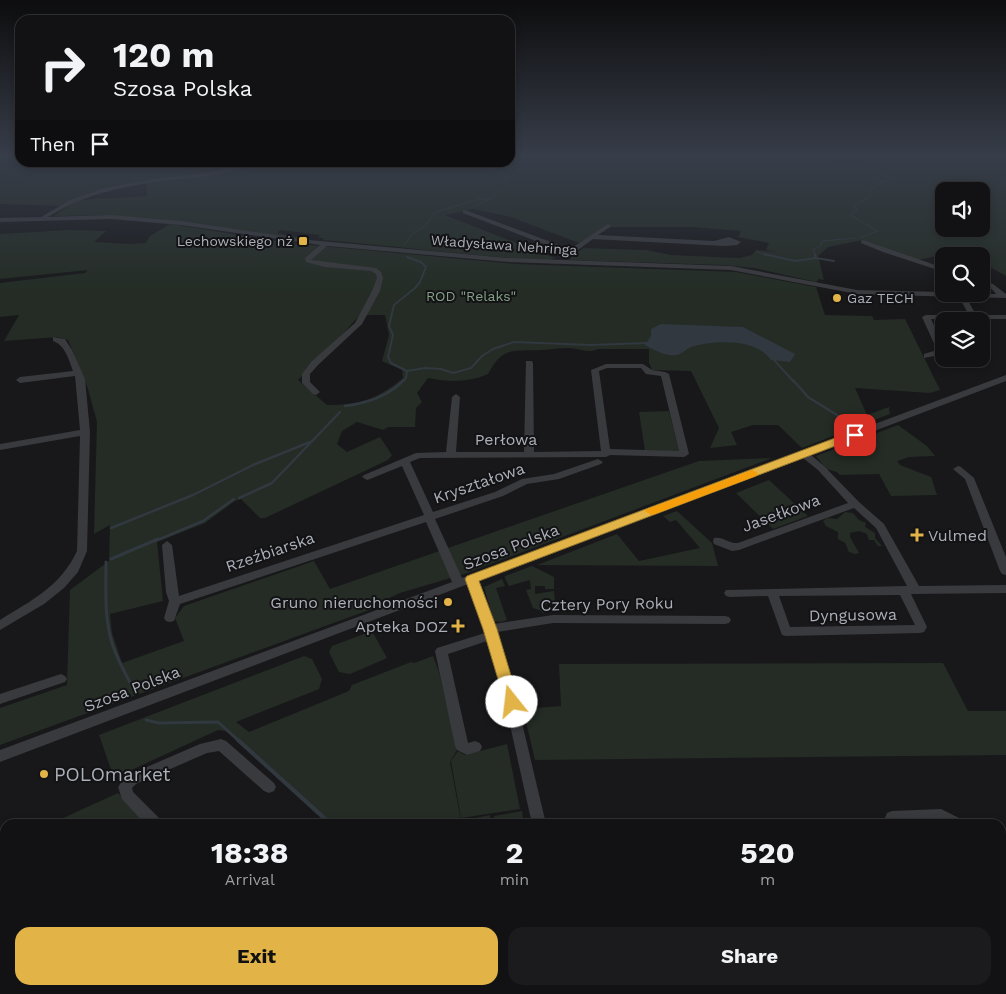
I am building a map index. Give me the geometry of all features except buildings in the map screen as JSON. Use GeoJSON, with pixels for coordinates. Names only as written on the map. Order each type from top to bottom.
{"type":"FeatureCollection","features":[{"type":"Feature","properties":{"kind":"street"},"geometry":{"type":"LineString","coordinates":[[44,218],[74,201]]}},
{"type":"Feature","properties":{"kind":"street"},"geometry":{"type":"LineString","coordinates":[[465,212],[571,252]]}},
{"type":"Feature","properties":{"kind":"street","name":"Władysława Nehringa"},"geometry":{"type":"LineString","coordinates":[[0,220],[99,216],[146,220],[325,244],[510,260],[725,268],[760,272],[851,292],[935,295]]}},
{"type":"Feature","properties":{"kind":"street"},"geometry":{"type":"LineString","coordinates":[[562,262],[571,252],[608,226]]}},
{"type":"Feature","properties":{"kind":"street"},"geometry":{"type":"LineString","coordinates":[[592,236],[716,243]]}},
{"type":"Feature","properties":{"kind":"street"},"geometry":{"type":"LineString","coordinates":[[863,242],[935,267]]}},
{"type":"Feature","properties":{"kind":"street"},"geometry":{"type":"LineString","coordinates":[[316,392],[306,383],[306,374],[315,363],[353,329],[376,291],[380,278],[379,274],[370,268],[340,267],[312,263],[307,259],[325,244]]}},
{"type":"Feature","properties":{"kind":"street"},"geometry":{"type":"LineString","coordinates":[[318,250],[335,245]]}},
{"type":"Feature","properties":{"kind":"street"},"geometry":{"type":"LineString","coordinates":[[990,286],[1005,296]]}},
{"type":"Feature","properties":{"kind":"street","name":"Władysława Nehringa"},"geometry":{"type":"LineString","coordinates":[[990,296],[1005,296]]}},
{"type":"Feature","properties":{"kind":"street"},"geometry":{"type":"LineString","coordinates":[[935,317],[926,317],[935,335]]}},
{"type":"Feature","properties":{"kind":"street"},"geometry":{"type":"LineString","coordinates":[[990,318],[1006,317]]}},
{"type":"Feature","properties":{"kind":"street"},"geometry":{"type":"LineString","coordinates":[[0,626],[55,590],[70,574],[79,560],[83,546],[85,432],[79,373],[62,341],[56,339]]}},
{"type":"Feature","properties":{"kind":"street"},"geometry":{"type":"LineString","coordinates":[[927,356],[935,354]]}},
{"type":"Feature","properties":{"kind":"street"},"geometry":{"type":"LineString","coordinates":[[529,363],[529,454]]}},
{"type":"Feature","properties":{"kind":"street","name":"Perłowa"},"geometry":{"type":"LineString","coordinates":[[366,477],[405,461],[411,456],[419,455],[606,454],[606,452],[684,454],[666,374],[649,372],[643,366],[606,366],[596,370],[606,452]]}},
{"type":"Feature","properties":{"kind":"street"},"geometry":{"type":"LineString","coordinates":[[20,380],[79,373]]}},
{"type":"Feature","properties":{"kind":"street","name":"Szosa Polska"},"geometry":{"type":"LineString","coordinates":[[0,756],[804,454],[1004,381]]}},
{"type":"Feature","properties":{"kind":"street"},"geometry":{"type":"LineString","coordinates":[[451,454],[456,398]]}},
{"type":"Feature","properties":{"kind":"street"},"geometry":{"type":"LineString","coordinates":[[0,447],[85,432]]}},
{"type":"Feature","properties":{"kind":"street","name":"Jasełkowa"},"geometry":{"type":"LineString","coordinates":[[804,454],[880,526],[909,590]]}},
{"type":"Feature","properties":{"kind":"street"},"geometry":{"type":"LineString","coordinates":[[405,461],[459,584]]}},
{"type":"Feature","properties":{"kind":"street","name":"Kryształowa"},"geometry":{"type":"LineString","coordinates":[[428,516],[499,494],[525,481],[556,477],[598,462]]}},
{"type":"Feature","properties":{"kind":"street"},"geometry":{"type":"LineString","coordinates":[[958,469],[969,478],[1006,571]]}},
{"type":"Feature","properties":{"kind":"street","name":"Jasełkowa"},"geometry":{"type":"LineString","coordinates":[[718,541],[732,547],[739,546],[855,504]]}},
{"type":"Feature","properties":{"kind":"street","name":"Rzeźbiarska"},"geometry":{"type":"LineString","coordinates":[[175,601],[428,516]]}},
{"type":"Feature","properties":{"kind":"street"},"geometry":{"type":"LineString","coordinates":[[167,545],[172,592],[175,601],[170,618]]}},
{"type":"Feature","properties":{"kind":"street"},"geometry":{"type":"LineString","coordinates":[[472,579],[491,632],[515,715],[538,819]]}},
{"type":"Feature","properties":{"kind":"street","name":"Dyngusowa"},"geometry":{"type":"LineString","coordinates":[[730,593],[1006,589]]}},
{"type":"Feature","properties":{"kind":"street","name":"Dyngusowa"},"geometry":{"type":"LineString","coordinates":[[772,592],[786,632],[920,629],[922,627],[909,590]]}},
{"type":"Feature","properties":{"kind":"street","name":"Cztery Pory Roku"},"geometry":{"type":"LineString","coordinates":[[475,747],[467,749],[462,746],[440,651],[491,632],[546,620],[724,620]]}},
{"type":"Feature","properties":{"kind":"street"},"geometry":{"type":"LineString","coordinates":[[0,699],[62,679]]}},
{"type":"Feature","properties":{"kind":"street"},"geometry":{"type":"LineString","coordinates":[[150,819],[127,795],[125,787],[131,780],[205,748],[221,746],[269,787]]}},
{"type":"Feature","properties":{"kind":"street"},"geometry":{"type":"LineString","coordinates":[[892,818],[941,816],[947,819]]}},
{"type":"Feature","properties":{"kind":"green space"},"geometry":{"type":"Polygon","coordinates":[[[0,201],[70,201],[60,206],[0,204],[0,201]]]}},
{"type":"Feature","properties":{"kind":"green space"},"geometry":{"type":"Polygon","coordinates":[[[76,201],[935,201],[935,237],[990,237],[990,201],[1006,201],[1006,276],[990,267],[990,247],[935,247],[935,256],[918,260],[863,240],[828,247],[818,256],[824,280],[819,279],[816,282],[754,268],[724,265],[570,260],[572,256],[584,248],[646,250],[671,255],[739,258],[752,255],[756,250],[777,252],[766,250],[769,243],[738,237],[741,231],[692,227],[610,227],[579,243],[511,217],[473,209],[445,215],[555,258],[527,260],[323,240],[324,238],[318,238],[320,235],[280,230],[277,233],[316,241],[161,219],[102,215],[54,216],[76,201]]]}},
{"type":"Feature","properties":{"kind":"green space","name":"ROD \"Relaks\""},"geometry":{"type":"Polygon","coordinates":[[[170,224],[288,243],[516,264],[736,272],[816,287],[825,315],[872,316],[874,320],[905,319],[940,390],[930,393],[855,388],[867,415],[889,407],[890,414],[802,448],[778,425],[753,425],[731,432],[737,445],[710,448],[719,428],[691,371],[652,370],[649,363],[649,349],[598,349],[587,351],[568,348],[515,351],[503,355],[493,365],[488,374],[480,377],[458,381],[428,378],[417,393],[422,402],[416,408],[415,427],[388,427],[383,430],[357,422],[342,431],[337,444],[347,452],[380,437],[392,455],[388,460],[265,518],[260,518],[241,499],[235,501],[205,523],[157,542],[163,601],[110,614],[112,633],[122,663],[184,641],[175,618],[184,606],[314,561],[330,589],[699,461],[772,458],[464,574],[400,593],[389,598],[391,602],[0,745],[0,708],[67,685],[70,590],[109,561],[110,525],[94,534],[97,422],[88,389],[68,340],[58,337],[4,341],[19,315],[0,317],[0,283],[85,273],[88,270],[0,279],[0,234],[69,230],[106,231],[94,242],[129,244],[146,243],[150,236],[170,224]],[[385,315],[358,317],[298,380],[327,405],[359,402],[377,396],[394,385],[403,378],[402,370],[382,361],[389,335],[385,315]]]}},
{"type":"Feature","properties":{"kind":"green space"},"geometry":{"type":"Polygon","coordinates":[[[669,411],[679,451],[645,451],[639,412],[669,411]]]}},
{"type":"Feature","properties":{"kind":"green space"},"geometry":{"type":"Polygon","coordinates":[[[898,425],[927,446],[935,456],[909,457],[897,461],[900,465],[931,477],[937,495],[891,496],[879,474],[840,475],[837,472],[826,469],[816,456],[898,425]]]}},
{"type":"Feature","properties":{"kind":"green space"},"geometry":{"type":"Polygon","coordinates":[[[769,480],[808,516],[773,529],[736,493],[769,480]]]}},
{"type":"Feature","properties":{"kind":"green space"},"geometry":{"type":"Polygon","coordinates":[[[677,511],[712,543],[718,566],[537,565],[617,534],[639,561],[700,548],[676,520],[670,522],[663,516],[677,511]]]}},
{"type":"Feature","properties":{"kind":"green space"},"geometry":{"type":"Polygon","coordinates":[[[845,512],[853,513],[859,520],[866,523],[865,527],[875,533],[875,538],[882,546],[878,546],[874,540],[869,540],[867,534],[859,531],[850,533],[850,537],[859,553],[849,552],[845,543],[838,539],[838,532],[826,526],[823,521],[827,518],[837,519],[845,512]]]}},
{"type":"Feature","properties":{"kind":"green space"},"geometry":{"type":"Polygon","coordinates":[[[532,566],[554,577],[554,589],[545,589],[545,586],[535,586],[535,594],[554,591],[555,602],[543,605],[544,614],[533,608],[526,590],[531,589],[530,580],[509,586],[505,578],[505,576],[532,566]]]}},
{"type":"Feature","properties":{"kind":"green space"},"geometry":{"type":"Polygon","coordinates":[[[502,579],[505,586],[496,588],[507,620],[501,622],[494,621],[484,587],[502,579]]]}},
{"type":"Feature","properties":{"kind":"green space"},"geometry":{"type":"Polygon","coordinates":[[[372,631],[387,658],[350,674],[339,672],[329,652],[332,646],[372,631]]]}},
{"type":"Feature","properties":{"kind":"green space"},"geometry":{"type":"Polygon","coordinates":[[[304,656],[312,659],[322,679],[319,689],[236,722],[249,732],[349,691],[352,685],[411,662],[414,663],[433,656],[439,672],[457,750],[450,762],[461,819],[322,819],[226,731],[218,730],[114,778],[99,735],[304,656]]]}},
{"type":"Feature","properties":{"kind":"green space"},"geometry":{"type":"Polygon","coordinates":[[[943,663],[968,711],[1006,711],[1006,755],[535,760],[523,709],[561,706],[559,664],[943,663]]]}},
{"type":"Feature","properties":{"kind":"green space"},"geometry":{"type":"Polygon","coordinates":[[[507,744],[520,809],[461,818],[451,761],[458,751],[465,755],[507,744]]]}},
{"type":"Feature","properties":{"kind":"green space"},"geometry":{"type":"Polygon","coordinates":[[[118,793],[142,819],[61,819],[118,793]]]}},
{"type":"Feature","properties":{"kind":"green space"},"geometry":{"type":"Polygon","coordinates":[[[522,811],[523,819],[494,819],[494,816],[522,811]]]}},
{"type":"Feature","properties":{"kind":"green space"},"geometry":{"type":"Polygon","coordinates":[[[490,815],[490,819],[471,819],[490,815]]]}},
{"type":"Feature","properties":{"kind":"shaded area"},"geometry":{"type":"Polygon","coordinates":[[[661,324],[743,327],[795,354],[790,362],[771,360],[756,348],[745,344],[723,342],[691,347],[679,354],[669,355],[660,353],[645,345],[651,336],[651,329],[661,324]]]}},
{"type":"Feature","properties":{"kind":"waterway"},"geometry":{"type":"LineString","coordinates":[[404,246],[412,234],[425,226],[436,212],[471,201]]}},
{"type":"Feature","properties":{"kind":"waterway"},"geometry":{"type":"LineString","coordinates":[[474,206],[486,201]]}},
{"type":"Feature","properties":{"kind":"waterway"},"geometry":{"type":"LineString","coordinates":[[860,238],[877,231],[850,215],[858,210],[853,206],[862,201]]}},
{"type":"Feature","properties":{"kind":"waterway"},"geometry":{"type":"LineString","coordinates":[[815,256],[813,250],[821,245],[822,241],[855,238]]}},
{"type":"Feature","properties":{"kind":"waterway"},"geometry":{"type":"LineString","coordinates":[[757,252],[768,256]]}},
{"type":"Feature","properties":{"kind":"waterway"},"geometry":{"type":"LineString","coordinates":[[764,254],[795,261],[816,258]]}},
{"type":"Feature","properties":{"kind":"waterway"},"geometry":{"type":"LineString","coordinates":[[815,254],[816,258]]}},
{"type":"Feature","properties":{"kind":"waterway"},"geometry":{"type":"LineString","coordinates":[[407,257],[421,262],[426,267],[420,282],[415,288],[394,305],[389,326],[393,335],[388,357],[391,363],[407,371]]}},
{"type":"Feature","properties":{"kind":"waterway"},"geometry":{"type":"LineString","coordinates":[[816,258],[834,261]]}},
{"type":"Feature","properties":{"kind":"waterway"},"geometry":{"type":"LineString","coordinates":[[407,371],[425,368],[441,369],[453,373],[471,368],[482,356],[493,349],[514,342],[591,345],[648,343]]}},
{"type":"Feature","properties":{"kind":"waterway"},"geometry":{"type":"LineString","coordinates":[[774,360],[794,382]]}},
{"type":"Feature","properties":{"kind":"waterway"},"geometry":{"type":"LineString","coordinates":[[404,380],[407,371]]}},
{"type":"Feature","properties":{"kind":"waterway"},"geometry":{"type":"LineString","coordinates":[[345,406],[384,395],[404,380]]}},
{"type":"Feature","properties":{"kind":"waterway"},"geometry":{"type":"LineString","coordinates":[[793,380],[808,397],[856,427]]}},
{"type":"Feature","properties":{"kind":"waterway"},"geometry":{"type":"LineString","coordinates":[[239,498],[272,483],[340,412]]}},
{"type":"Feature","properties":{"kind":"waterway"},"geometry":{"type":"LineString","coordinates":[[111,528],[193,495],[253,465],[310,442]]}},
{"type":"Feature","properties":{"kind":"waterway"},"geometry":{"type":"LineString","coordinates":[[155,541],[203,521],[234,499]]}},
{"type":"Feature","properties":{"kind":"waterway"},"geometry":{"type":"LineString","coordinates":[[111,559],[158,539]]}},
{"type":"Feature","properties":{"kind":"waterway"},"geometry":{"type":"LineString","coordinates":[[106,562],[106,603],[109,633],[122,668],[135,692]]}},
{"type":"Feature","properties":{"kind":"waterway"},"geometry":{"type":"LineString","coordinates":[[146,720],[159,723],[218,722],[239,741]]}},
{"type":"Feature","properties":{"kind":"waterway"},"geometry":{"type":"LineString","coordinates":[[238,740],[325,819]]}},
{"type":"Feature","properties":{"kind":"slow traffic"},"geometry":{"type":"LineString","coordinates":[[651,511],[752,473]]}},
{"type":"Feature","properties":{"kind":"place","name":"Lechowskiego nż"},"geometry":{"type":"Point","coordinates":[303,241]}},
{"type":"Feature","properties":{"kind":"place","name":"Gaz TECH"},"geometry":{"type":"Point","coordinates":[837,298]}},
{"type":"Feature","properties":{"kind":"place","name":"Vulmed"},"geometry":{"type":"Point","coordinates":[917,535]}},
{"type":"Feature","properties":{"kind":"place","name":"Gruno nieruchomości"},"geometry":{"type":"Point","coordinates":[448,602]}},
{"type":"Feature","properties":{"kind":"place","name":"Apteka DOZ"},"geometry":{"type":"Point","coordinates":[458,626]}},
{"type":"Feature","properties":{"kind":"place","name":"POLOmarket"},"geometry":{"type":"Point","coordinates":[44,774]}},
{"type":"Feature","properties":{"kind":"route"},"geometry":{"type":"LineString","coordinates":[[512,702],[490,629],[472,579],[855,435]]}}]}
